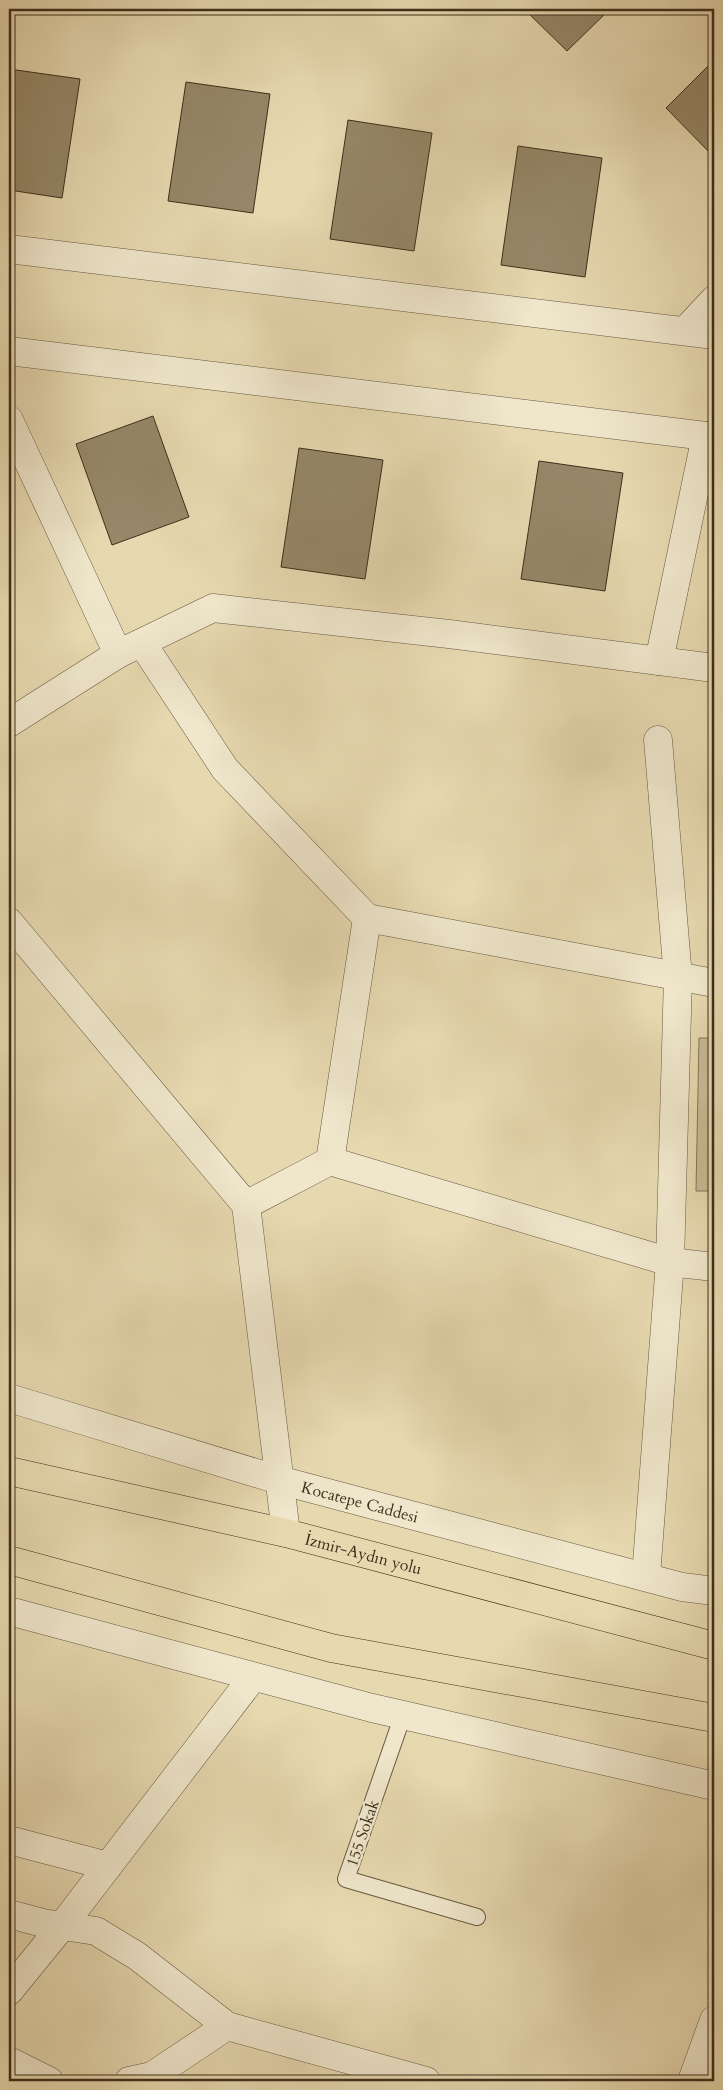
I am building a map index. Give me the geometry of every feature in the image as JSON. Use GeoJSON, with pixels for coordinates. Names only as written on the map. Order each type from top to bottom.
{"type":"FeatureCollection","features":[{"type":"Feature","properties":{"kind":"highway","name":"İzmir-Aydın yolu"},"geometry":{"type":"LineString","coordinates":[[9,1471],[286,1533],[714,1646]]}},
{"type":"Feature","properties":{"kind":"highway"},"geometry":{"type":"LineString","coordinates":[[9,1560],[331,1648],[714,1718]]}},
{"type":"Feature","properties":{"kind":"street"},"geometry":{"type":"LineString","coordinates":[[9,249],[714,335]]}},
{"type":"Feature","properties":{"kind":"street"},"geometry":{"type":"LineString","coordinates":[[685,331],[714,300]]}},
{"type":"Feature","properties":{"kind":"street"},"geometry":{"type":"LineString","coordinates":[[9,351],[710,437],[659,661]]}},
{"type":"Feature","properties":{"kind":"street"},"geometry":{"type":"LineString","coordinates":[[9,420],[130,648],[225,770],[367,918],[714,983]]}},
{"type":"Feature","properties":{"kind":"street"},"geometry":{"type":"LineString","coordinates":[[9,723],[130,648],[213,608],[449,634],[714,668]]}},
{"type":"Feature","properties":{"kind":"street"},"geometry":{"type":"LineString","coordinates":[[646,1576],[670,1262],[678,976],[658,740]]}},
{"type":"Feature","properties":{"kind":"street"},"geometry":{"type":"LineString","coordinates":[[330,1161],[367,918]]}},
{"type":"Feature","properties":{"kind":"street"},"geometry":{"type":"LineString","coordinates":[[9,922],[246,1205],[286,1533]]}},
{"type":"Feature","properties":{"kind":"street"},"geometry":{"type":"LineString","coordinates":[[246,1205],[330,1161],[670,1262],[714,1267]]}},
{"type":"Feature","properties":{"kind":"street","name":"Kocatepe Caddesi"},"geometry":{"type":"LineString","coordinates":[[9,1398],[279,1480],[682,1587],[714,1591]]}},
{"type":"Feature","properties":{"kind":"street"},"geometry":{"type":"LineString","coordinates":[[9,1611],[403,1715],[714,1786]]}},
{"type":"Feature","properties":{"kind":"street"},"geometry":{"type":"LineString","coordinates":[[9,1991],[62,1926],[253,1676]]}},
{"type":"Feature","properties":{"kind":"street"},"geometry":{"type":"LineString","coordinates":[[9,1840],[108,1866]]}},
{"type":"Feature","properties":{"kind":"street"},"geometry":{"type":"LineString","coordinates":[[9,1914],[62,1926],[96,1931],[137,1956],[228,2026],[426,2081]]}},
{"type":"Feature","properties":{"kind":"street"},"geometry":{"type":"LineString","coordinates":[[692,2081],[714,2020]]}},
{"type":"Feature","properties":{"kind":"street"},"geometry":{"type":"LineString","coordinates":[[129,2081],[152,2076],[228,2026]]}},
{"type":"Feature","properties":{"kind":"street"},"geometry":{"type":"LineString","coordinates":[[9,2060],[49,2081]]}},
{"type":"Feature","properties":{"kind":"lane","name":"155 Sokak"},"geometry":{"type":"LineString","coordinates":[[403,1715],[346,1879],[477,1917]]}},
{"type":"Feature","properties":{"kind":"shaded area"},"geometry":{"type":"Polygon","coordinates":[[[699,1038],[714,1038],[714,1191],[696,1191],[699,1038]]]}},
{"type":"Feature","properties":{"kind":"building"},"geometry":{"type":"Polygon","coordinates":[[[524,9],[610,9],[567,51],[524,9]]]}},
{"type":"Feature","properties":{"kind":"building"},"geometry":{"type":"Polygon","coordinates":[[[714,60],[714,157],[666,108],[714,60]]]}},
{"type":"Feature","properties":{"kind":"building"},"geometry":{"type":"Polygon","coordinates":[[[9,69],[80,79],[62,198],[9,190],[9,69]]]}},
{"type":"Feature","properties":{"kind":"building"},"geometry":{"type":"Polygon","coordinates":[[[186,82],[270,94],[253,213],[168,201],[186,82]]]}},
{"type":"Feature","properties":{"kind":"building"},"geometry":{"type":"Polygon","coordinates":[[[348,120],[432,133],[414,251],[330,239],[348,120]]]}},
{"type":"Feature","properties":{"kind":"building"},"geometry":{"type":"Polygon","coordinates":[[[518,146],[602,158],[585,277],[501,265],[518,146]]]}},
{"type":"Feature","properties":{"kind":"building"},"geometry":{"type":"Polygon","coordinates":[[[153,416],[189,517],[112,545],[76,444],[153,416]]]}},
{"type":"Feature","properties":{"kind":"building"},"geometry":{"type":"Polygon","coordinates":[[[299,448],[383,460],[365,579],[281,567],[299,448]]]}},
{"type":"Feature","properties":{"kind":"building"},"geometry":{"type":"Polygon","coordinates":[[[539,461],[623,473],[605,591],[521,579],[539,461]]]}},
{"type":"Feature","properties":{"kind":"building"},"geometry":{"type":"Polygon","coordinates":[[[714,580],[714,602],[711,602],[714,580]]]}}]}
